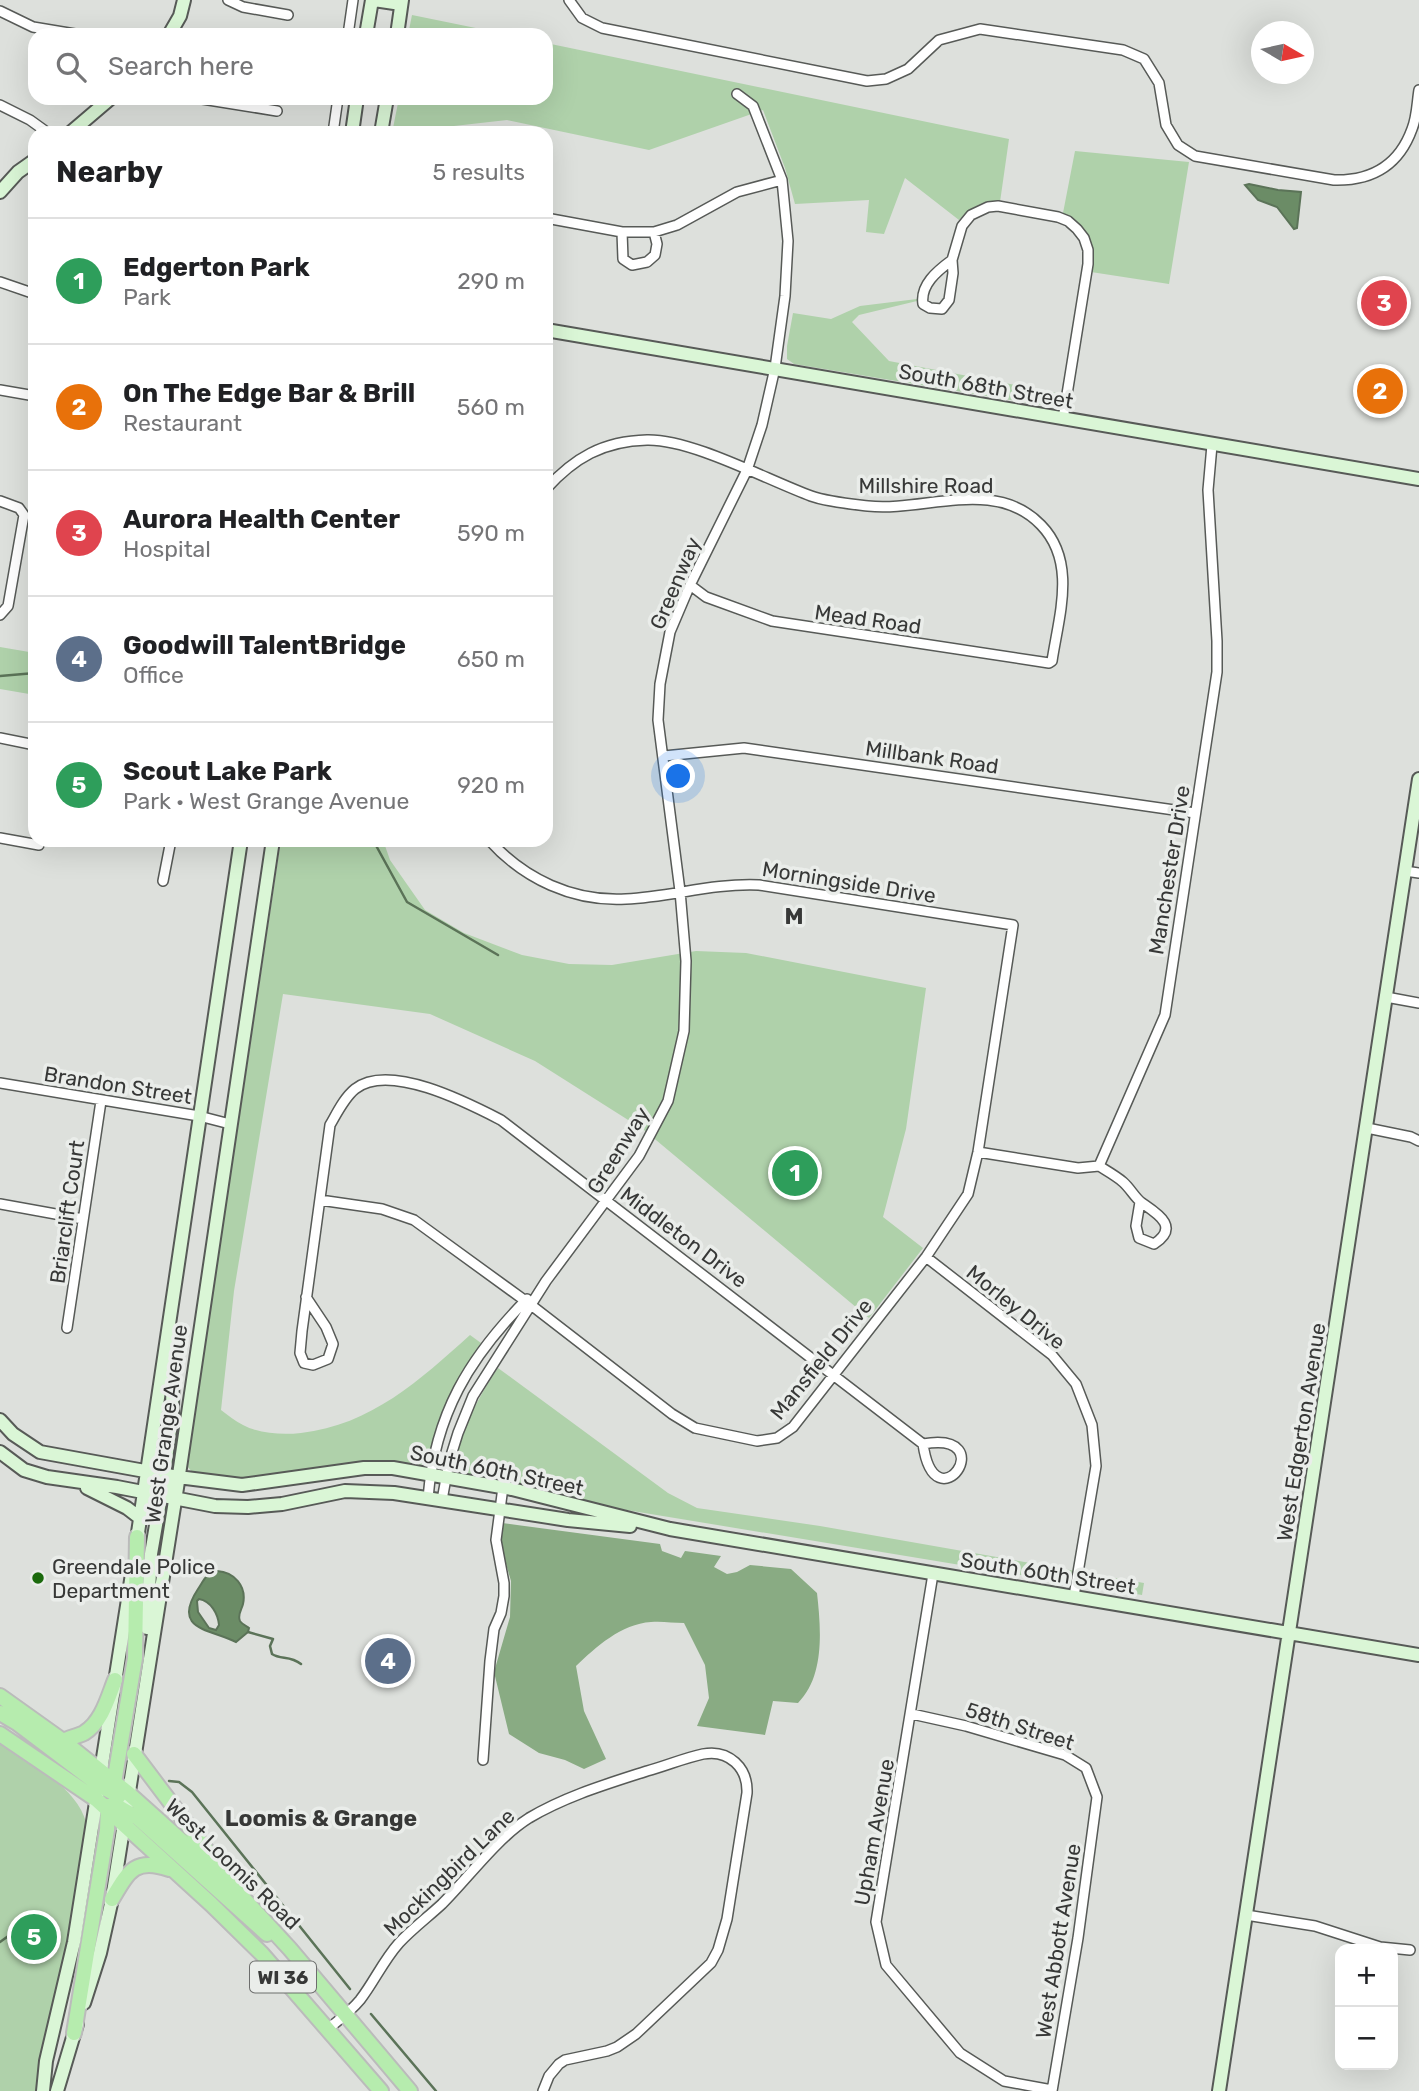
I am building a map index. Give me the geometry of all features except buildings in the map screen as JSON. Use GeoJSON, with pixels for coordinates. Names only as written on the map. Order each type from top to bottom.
{"type":"FeatureCollection","features":[{"type":"Feature","properties":{"kind":"main road"},"geometry":{"type":"LineString","coordinates":[[74,2033],[135,1658],[137,1537]]}},
{"type":"Feature","properties":{"kind":"main road"},"geometry":{"type":"LineString","coordinates":[[63,1741],[84,1732],[95,1721],[104,1710],[115,1680]]}},
{"type":"Feature","properties":{"kind":"main road","name":"West Loomis Road"},"geometry":{"type":"LineString","coordinates":[[0,1696],[63,1741],[177,1872],[262,1954],[381,2091]]}},
{"type":"Feature","properties":{"kind":"main road"},"geometry":{"type":"LineString","coordinates":[[0,1713],[17,1723],[138,1818],[228,1901],[301,1961]]}},
{"type":"Feature","properties":{"kind":"main road","name":"West Loomis Road"},"geometry":{"type":"LineString","coordinates":[[0,1734],[112,1798],[234,1888],[301,1961],[410,2091]]}},
{"type":"Feature","properties":{"kind":"main road"},"geometry":{"type":"LineString","coordinates":[[134,1754],[234,1888]]}},
{"type":"Feature","properties":{"kind":"main road"},"geometry":{"type":"LineString","coordinates":[[112,1899],[125,1876],[135,1867],[155,1865],[177,1872]]}},
{"type":"Feature","properties":{"kind":"street"},"geometry":{"type":"LineString","coordinates":[[173,28],[180,16],[184,0]]}},
{"type":"Feature","properties":{"kind":"street"},"geometry":{"type":"LineString","coordinates":[[228,0],[243,7],[288,15]]}},
{"type":"Feature","properties":{"kind":"street"},"geometry":{"type":"LineString","coordinates":[[349,28],[353,0]]}},
{"type":"Feature","properties":{"kind":"street"},"geometry":{"type":"LineString","coordinates":[[367,28],[373,0],[402,2],[398,28]]}},
{"type":"Feature","properties":{"kind":"street"},"geometry":{"type":"LineString","coordinates":[[569,0],[582,18],[602,28],[867,81],[886,79],[908,69],[939,40],[980,29],[1123,50],[1144,59],[1159,83],[1166,125],[1178,145],[1195,156],[1334,180],[1353,180],[1392,163],[1405,145],[1413,127],[1419,90]]}},
{"type":"Feature","properties":{"kind":"street"},"geometry":{"type":"LineString","coordinates":[[0,11],[39,28]]}},
{"type":"Feature","properties":{"kind":"street","name":"Greenway"},"geometry":{"type":"LineString","coordinates":[[428,1498],[430,1474],[440,1431],[458,1385],[478,1355],[546,1281],[639,1156],[668,1101],[684,1031],[686,961],[680,891],[658,720],[660,684],[670,632],[747,470],[762,425],[775,368],[785,296],[788,241],[782,180],[753,106],[737,94]]}},
{"type":"Feature","properties":{"kind":"street"},"geometry":{"type":"LineString","coordinates":[[0,105],[38,126]]}},
{"type":"Feature","properties":{"kind":"street"},"geometry":{"type":"LineString","coordinates":[[78,126],[103,105]]}},
{"type":"Feature","properties":{"kind":"street"},"geometry":{"type":"LineString","coordinates":[[240,105],[277,111]]}},
{"type":"Feature","properties":{"kind":"street"},"geometry":{"type":"LineString","coordinates":[[334,126],[337,105]]}},
{"type":"Feature","properties":{"kind":"street"},"geometry":{"type":"LineString","coordinates":[[353,126],[356,105]]}},
{"type":"Feature","properties":{"kind":"street"},"geometry":{"type":"LineString","coordinates":[[382,126],[386,105]]}},
{"type":"Feature","properties":{"kind":"street"},"geometry":{"type":"LineString","coordinates":[[0,192],[28,165]]}},
{"type":"Feature","properties":{"kind":"street"},"geometry":{"type":"LineString","coordinates":[[553,219],[622,232],[654,232],[677,225],[737,192],[782,180]]}},
{"type":"Feature","properties":{"kind":"street"},"geometry":{"type":"LineString","coordinates":[[951,260],[939,269],[922,294],[923,304],[930,308],[942,309],[949,300],[953,274],[951,260],[962,226],[971,215],[988,207],[998,206],[1058,217],[1068,221],[1084,238],[1088,250],[1088,264],[1063,419]]}},
{"type":"Feature","properties":{"kind":"street"},"geometry":{"type":"LineString","coordinates":[[622,232],[623,259],[632,265],[647,262],[655,255],[657,244],[654,232]]}},
{"type":"Feature","properties":{"kind":"street"},"geometry":{"type":"LineString","coordinates":[[0,282],[28,292]]}},
{"type":"Feature","properties":{"kind":"street","name":"South 68th Street"},"geometry":{"type":"LineString","coordinates":[[553,331],[1419,479]]}},
{"type":"Feature","properties":{"kind":"street"},"geometry":{"type":"LineString","coordinates":[[0,390],[28,395]]}},
{"type":"Feature","properties":{"kind":"street","name":"Millshire Road"},"geometry":{"type":"LineString","coordinates":[[553,482],[587,454],[617,442],[650,440],[688,447],[815,498],[869,506],[905,506],[976,498],[1002,502],[1022,510],[1041,524],[1055,543],[1062,560],[1064,585],[1052,660],[1049,663]]}},
{"type":"Feature","properties":{"kind":"street","name":"Manchester Drive"},"geometry":{"type":"LineString","coordinates":[[1100,1166],[1165,1015],[1217,672],[1208,490],[1212,445]]}},
{"type":"Feature","properties":{"kind":"street"},"geometry":{"type":"LineString","coordinates":[[0,501],[19,508],[24,514],[8,606],[0,615]]}},
{"type":"Feature","properties":{"kind":"street","name":"Mead Road"},"geometry":{"type":"LineString","coordinates":[[690,586],[706,597],[772,621],[1049,663]]}},
{"type":"Feature","properties":{"kind":"street"},"geometry":{"type":"LineString","coordinates":[[0,738],[28,744]]}},
{"type":"Feature","properties":{"kind":"street","name":"Millbank Road"},"geometry":{"type":"LineString","coordinates":[[664,756],[744,748],[1195,813]]}},
{"type":"Feature","properties":{"kind":"street","name":"West Edgerton Avenue"},"geometry":{"type":"LineString","coordinates":[[1219,2091],[1419,779]]}},
{"type":"Feature","properties":{"kind":"street"},"geometry":{"type":"LineString","coordinates":[[0,838],[28,843]]}},
{"type":"Feature","properties":{"kind":"street"},"geometry":{"type":"LineString","coordinates":[[163,881],[170,847]]}},
{"type":"Feature","properties":{"kind":"street","name":"West Grange Avenue"},"geometry":{"type":"LineString","coordinates":[[57,2091],[100,1953],[112,1899],[115,1680],[240,847]]}},
{"type":"Feature","properties":{"kind":"street","name":"West Grange Avenue"},"geometry":{"type":"LineString","coordinates":[[43,2091],[46,2061],[74,1941],[112,1798],[134,1754],[175,1499],[272,847]]}},
{"type":"Feature","properties":{"kind":"street","name":"Morningside Drive"},"geometry":{"type":"LineString","coordinates":[[496,847],[520,869],[571,894],[604,899],[628,899],[730,884],[759,885],[1013,925]]}},
{"type":"Feature","properties":{"kind":"street"},"geometry":{"type":"LineString","coordinates":[[1405,871],[1419,873]]}},
{"type":"Feature","properties":{"kind":"street","name":"Mansfield Drive"},"geometry":{"type":"LineString","coordinates":[[320,1199],[382,1209],[414,1220],[528,1303],[672,1414],[695,1428],[757,1441],[777,1438],[793,1427],[926,1257],[968,1194],[978,1152],[1013,925]]}},
{"type":"Feature","properties":{"kind":"street"},"geometry":{"type":"LineString","coordinates":[[1386,997],[1419,1003]]}},
{"type":"Feature","properties":{"kind":"street","name":"Middleton Drive"},"geometry":{"type":"LineString","coordinates":[[320,1199],[331,1125],[342,1103],[356,1087],[380,1080],[406,1083],[458,1098],[501,1120],[923,1444]]}},
{"type":"Feature","properties":{"kind":"street","name":"Brandon Street"},"geometry":{"type":"LineString","coordinates":[[0,1083],[199,1116],[230,1124]]}},
{"type":"Feature","properties":{"kind":"street","name":"Briarclift Court"},"geometry":{"type":"LineString","coordinates":[[67,1328],[101,1101]]}},
{"type":"Feature","properties":{"kind":"street"},"geometry":{"type":"LineString","coordinates":[[1367,1128],[1419,1141]]}},
{"type":"Feature","properties":{"kind":"street"},"geometry":{"type":"LineString","coordinates":[[978,1152],[1078,1168],[1100,1166],[1164,1220],[1166,1229],[1162,1238],[1154,1244],[1139,1237],[1136,1226],[1140,1202]]}},
{"type":"Feature","properties":{"kind":"street"},"geometry":{"type":"LineString","coordinates":[[306,1297],[326,1327],[333,1344],[328,1359],[313,1365],[304,1363],[300,1353],[306,1297],[320,1199]]}},
{"type":"Feature","properties":{"kind":"street"},"geometry":{"type":"LineString","coordinates":[[0,1204],[83,1219]]}},
{"type":"Feature","properties":{"kind":"street","name":"Morley Drive"},"geometry":{"type":"LineString","coordinates":[[926,1257],[1052,1355],[1076,1384],[1092,1425],[1096,1466],[1073,1596]]}},
{"type":"Feature","properties":{"kind":"street"},"geometry":{"type":"LineString","coordinates":[[173,1294],[172,1415],[164,1474],[175,1499]]}},
{"type":"Feature","properties":{"kind":"street","name":"Greenway"},"geometry":{"type":"LineString","coordinates":[[442,1500],[465,1413],[528,1303]]}},
{"type":"Feature","properties":{"kind":"street","name":"South 60th Street"},"geometry":{"type":"LineString","coordinates":[[0,1420],[13,1434],[40,1452],[147,1472],[242,1485],[364,1468],[393,1468],[503,1487],[670,1529],[1419,1655]]}},
{"type":"Feature","properties":{"kind":"street"},"geometry":{"type":"LineString","coordinates":[[943,1443],[953,1446],[961,1454],[963,1463],[960,1471],[952,1477],[943,1478],[936,1475],[925,1456],[923,1444],[943,1443]]}},
{"type":"Feature","properties":{"kind":"street"},"geometry":{"type":"LineString","coordinates":[[0,1452],[24,1470],[95,1491],[140,1518]]}},
{"type":"Feature","properties":{"kind":"street"},"geometry":{"type":"LineString","coordinates":[[147,1472],[161,1496],[150,1572],[147,1673]]}},
{"type":"Feature","properties":{"kind":"street","name":"South 60th Street"},"geometry":{"type":"LineString","coordinates":[[70,1482],[144,1492],[215,1506],[248,1507],[282,1504],[345,1491],[375,1491],[568,1520],[670,1529]]}},
{"type":"Feature","properties":{"kind":"street"},"geometry":{"type":"LineString","coordinates":[[483,1760],[494,1629],[504,1596],[496,1540],[503,1487]]}},
{"type":"Feature","properties":{"kind":"street","name":"Upham Avenue"},"geometry":{"type":"LineString","coordinates":[[933,1574],[876,1922],[886,1965],[960,2053],[1004,2081],[1052,2090]]}},
{"type":"Feature","properties":{"kind":"street","name":"58th Street"},"geometry":{"type":"LineString","coordinates":[[912,1714],[966,1726],[1065,1755],[1086,1768],[1097,1797]]}},
{"type":"Feature","properties":{"kind":"street","name":"Mockingbird Lane"},"geometry":{"type":"LineString","coordinates":[[328,2029],[359,2001],[386,1959],[402,1940],[503,1840],[527,1820],[568,1798],[698,1755],[716,1753],[735,1761],[744,1773],[747,1793],[727,1919],[715,1956],[702,1972],[635,2034],[607,2052],[565,2060],[554,2069],[543,2091]]}},
{"type":"Feature","properties":{"kind":"street","name":"West Abbott Avenue"},"geometry":{"type":"LineString","coordinates":[[1052,2090],[1078,1938],[1097,1797]]}},
{"type":"Feature","properties":{"kind":"street"},"geometry":{"type":"LineString","coordinates":[[1246,1915],[1315,1926],[1380,1947],[1410,1950]]}},
{"type":"Feature","properties":{"kind":"shaded area"},"geometry":{"type":"Polygon","coordinates":[[[412,15],[476,28],[409,28],[412,15]]]}},
{"type":"Feature","properties":{"kind":"shaded area"},"geometry":{"type":"Polygon","coordinates":[[[553,44],[1009,139],[1000,202],[977,206],[959,220],[905,178],[884,234],[866,232],[869,200],[795,204],[785,168],[763,110],[649,150],[553,130],[553,126],[535,126],[507,120],[454,126],[393,126],[398,105],[553,105],[553,44]]]}},
{"type":"Feature","properties":{"kind":"shaded area"},"geometry":{"type":"Polygon","coordinates":[[[1075,151],[1189,162],[1169,284],[1091,272],[1091,254],[1086,238],[1077,223],[1063,213],[1075,151]]]}},
{"type":"Feature","properties":{"kind":"shaded area"},"geometry":{"type":"Polygon","coordinates":[[[1245,185],[1301,192],[1297,228],[1294,229],[1277,207],[1258,200],[1245,185]]]}},
{"type":"Feature","properties":{"kind":"shaded area"},"geometry":{"type":"Polygon","coordinates":[[[917,299],[859,315],[852,322],[889,361],[1062,394],[1059,402],[1047,406],[794,364],[787,359],[793,313],[831,319],[860,306],[917,299]]]}},
{"type":"Feature","properties":{"kind":"shaded area"},"geometry":{"type":"Polygon","coordinates":[[[0,647],[28,652],[28,694],[0,689],[0,647]]]}},
{"type":"Feature","properties":{"kind":"shaded area"},"geometry":{"type":"Polygon","coordinates":[[[280,847],[385,847],[390,860],[425,910],[464,933],[522,955],[569,964],[612,965],[696,951],[746,953],[926,988],[906,1129],[883,1217],[923,1248],[869,1318],[644,1130],[535,1061],[430,1014],[283,994],[234,1291],[221,1410],[243,1425],[264,1432],[294,1434],[326,1428],[350,1421],[393,1398],[470,1335],[481,1343],[449,1400],[427,1462],[418,1466],[372,1462],[341,1464],[237,1478],[193,1473],[187,1466],[280,847]]]}},
{"type":"Feature","properties":{"kind":"shaded area"},"geometry":{"type":"Polygon","coordinates":[[[498,1368],[668,1493],[697,1508],[820,1526],[1144,1583],[1142,1595],[596,1505],[514,1482],[458,1473],[454,1469],[454,1463],[462,1437],[477,1402],[498,1368]]]}},
{"type":"Feature","properties":{"kind":"shaded area"},"geometry":{"type":"Polygon","coordinates":[[[502,1523],[660,1544],[662,1551],[681,1558],[685,1551],[721,1556],[714,1567],[727,1574],[750,1565],[791,1569],[817,1593],[819,1651],[817,1666],[807,1692],[798,1703],[773,1701],[765,1735],[697,1726],[709,1698],[705,1665],[684,1623],[640,1624],[619,1632],[576,1666],[584,1711],[606,1759],[584,1769],[565,1760],[539,1753],[509,1734],[494,1672],[510,1617],[511,1581],[501,1547],[502,1523]]]}},
{"type":"Feature","properties":{"kind":"shaded area"},"geometry":{"type":"Polygon","coordinates":[[[213,1572],[223,1572],[234,1577],[243,1591],[239,1619],[249,1628],[236,1642],[205,1630],[191,1620],[191,1603],[204,1580],[213,1572]],[[203,1600],[197,1601],[198,1612],[209,1628],[216,1630],[219,1625],[215,1612],[203,1600]]]}},
{"type":"Feature","properties":{"kind":"shaded area"},"geometry":{"type":"Polygon","coordinates":[[[0,1743],[62,1786],[81,1809],[86,1822],[74,1909],[38,2091],[0,2091],[0,1743]]]}},
{"type":"Feature","properties":{"kind":"waterway"},"geometry":{"type":"LineString","coordinates":[[0,676],[28,674]]}},
{"type":"Feature","properties":{"kind":"waterway"},"geometry":{"type":"LineString","coordinates":[[377,847],[407,902],[498,955]]}},
{"type":"Feature","properties":{"kind":"waterway"},"geometry":{"type":"LineString","coordinates":[[248,1632],[273,1639],[270,1646],[272,1654],[293,1659],[301,1664]]}},
{"type":"Feature","properties":{"kind":"waterway"},"geometry":{"type":"LineString","coordinates":[[169,1781],[179,1782],[192,1792],[350,1989]]}},
{"type":"Feature","properties":{"kind":"waterway"},"geometry":{"type":"LineString","coordinates":[[0,1942],[32,1919]]}},
{"type":"Feature","properties":{"kind":"waterway"},"geometry":{"type":"LineString","coordinates":[[371,2014],[436,2091]]}},
{"type":"Feature","properties":{"kind":"place","name":"Aurora Health Center"},"geometry":{"type":"Point","coordinates":[1384,303]}},
{"type":"Feature","properties":{"kind":"place","name":"On The Edge Bar & Brill"},"geometry":{"type":"Point","coordinates":[1380,391]}},
{"type":"Feature","properties":{"kind":"place","name":"Edgerton Park"},"geometry":{"type":"Point","coordinates":[795,1173]}},
{"type":"Feature","properties":{"kind":"place","name":"Greendale Police Department"},"geometry":{"type":"Point","coordinates":[38,1578]}},
{"type":"Feature","properties":{"kind":"place","name":"Goodwill TalentBridge"},"geometry":{"type":"Point","coordinates":[388,1661]}},
{"type":"Feature","properties":{"kind":"place","name":"Scout Lake Park"},"geometry":{"type":"Point","coordinates":[34,1937]}},
{"type":"Feature","properties":{"kind":"district","name":"M"},"geometry":{"type":"Point","coordinates":[794,916]}},
{"type":"Feature","properties":{"kind":"district","name":"Loomis & Grange"},"geometry":{"type":"Point","coordinates":[321,1818]}}]}
